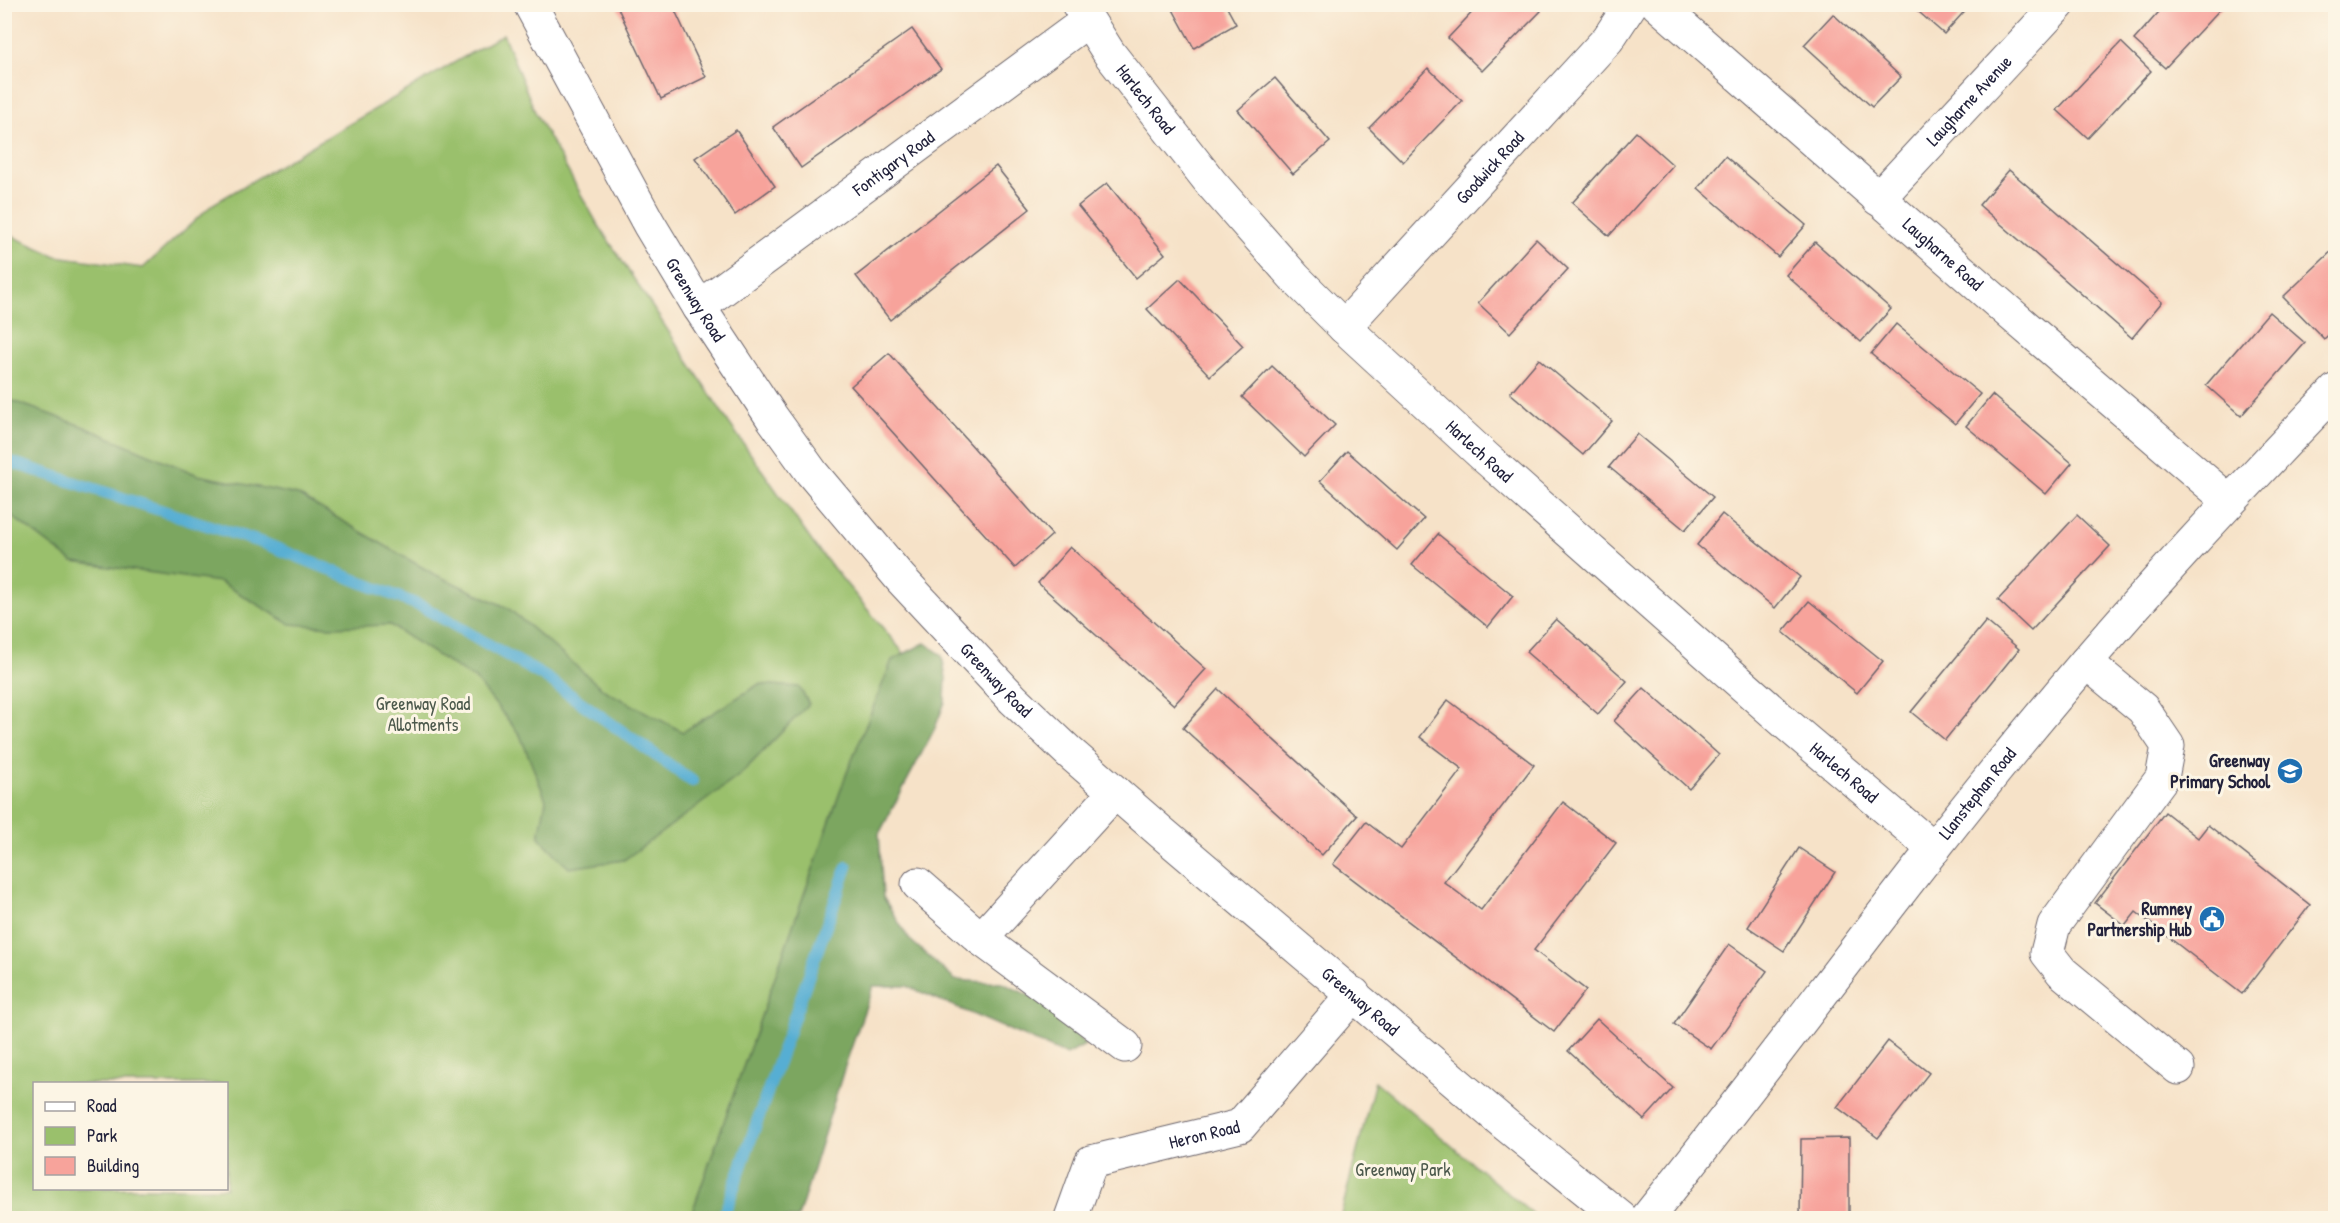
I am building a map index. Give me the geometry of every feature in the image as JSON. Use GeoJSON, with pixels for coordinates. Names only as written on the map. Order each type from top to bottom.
{"type":"FeatureCollection","features":[{"type":"Feature","properties":{"kind":"street","name":"Greenway Road"},"geometry":{"type":"LineString","coordinates":[[530,4],[643,214],[699,307],[771,416],[812,473],[901,579],[1012,699],[1115,792],[1506,1125],[1621,1218]]}},
{"type":"Feature","properties":{"kind":"street","name":"Goodwick Road"},"geometry":{"type":"LineString","coordinates":[[1344,327],[1608,39],[1631,4]]}},
{"type":"Feature","properties":{"kind":"street","name":"Laugharne Road"},"geometry":{"type":"LineString","coordinates":[[1657,4],[1878,199],[2229,501]]}},
{"type":"Feature","properties":{"kind":"street","name":"Laugharne Avenue"},"geometry":{"type":"LineString","coordinates":[[1878,199],[2060,4]]}},
{"type":"Feature","properties":{"kind":"street","name":"Fontigary Road"},"geometry":{"type":"LineString","coordinates":[[699,307],[1082,13]]}},
{"type":"Feature","properties":{"kind":"street","name":"Harlech Road"},"geometry":{"type":"LineString","coordinates":[[1082,13],[1159,119],[1248,227],[1344,327],[1485,457],[1753,694],[1934,849]]}},
{"type":"Feature","properties":{"kind":"street","name":"Llanstephan Road"},"geometry":{"type":"LineString","coordinates":[[1647,1218],[1934,849],[2086,662],[2229,501],[2336,390]]}},
{"type":"Feature","properties":{"kind":"street"},"geometry":{"type":"LineString","coordinates":[[2086,662],[2143,709],[2168,746],[2162,778],[2054,925],[2047,953],[2062,972],[2178,1068]]}},
{"type":"Feature","properties":{"kind":"street"},"geometry":{"type":"LineString","coordinates":[[981,939],[1115,792]]}},
{"type":"Feature","properties":{"kind":"street"},"geometry":{"type":"LineString","coordinates":[[918,884],[981,939],[1125,1046]]}},
{"type":"Feature","properties":{"kind":"street","name":"Heron Road"},"geometry":{"type":"LineString","coordinates":[[1071,1218],[1091,1162],[1240,1126],[1354,994]]}},
{"type":"Feature","properties":{"kind":"green space","name":"Greenway Road Allotments"},"geometry":{"type":"Polygon","coordinates":[[[503,34],[536,114],[597,223],[729,423],[815,546],[906,656],[708,1218],[5,1218],[5,233],[56,256],[143,268],[213,204],[503,34]]]}},
{"type":"Feature","properties":{"kind":"green space"},"geometry":{"type":"Polygon","coordinates":[[[5,398],[82,426],[198,475],[298,495],[432,573],[508,608],[604,690],[683,732],[759,684],[799,687],[809,704],[740,775],[624,860],[569,868],[539,837],[546,800],[520,735],[476,680],[390,625],[331,627],[290,624],[220,582],[73,562],[5,511],[5,398]]]}},
{"type":"Feature","properties":{"kind":"green space"},"geometry":{"type":"Polygon","coordinates":[[[925,643],[942,655],[946,678],[945,702],[935,728],[879,834],[883,897],[909,939],[955,980],[1002,983],[1055,1007],[1085,1045],[1067,1055],[907,986],[873,986],[846,1063],[798,1218],[690,1218],[846,775],[892,660],[925,643]]]}},
{"type":"Feature","properties":{"kind":"green space","name":"Greenway Park"},"geometry":{"type":"Polygon","coordinates":[[[1375,1081],[1537,1218],[1340,1218],[1375,1081]]]}},
{"type":"Feature","properties":{"kind":"building"},"geometry":{"type":"Polygon","coordinates":[[[616,4],[672,4],[706,77],[661,99],[616,4]]]}},
{"type":"Feature","properties":{"kind":"building"},"geometry":{"type":"Polygon","coordinates":[[[1170,4],[1225,4],[1236,24],[1194,48],[1170,4]]]}},
{"type":"Feature","properties":{"kind":"building"},"geometry":{"type":"Polygon","coordinates":[[[1480,4],[1534,4],[1541,11],[1482,71],[1448,38],[1480,4]]]}},
{"type":"Feature","properties":{"kind":"building"},"geometry":{"type":"Polygon","coordinates":[[[1914,4],[1971,4],[1944,34],[1912,6],[1914,4]]]}},
{"type":"Feature","properties":{"kind":"building"},"geometry":{"type":"Polygon","coordinates":[[[2166,4],[2225,4],[2165,68],[2134,40],[2166,4]]]}},
{"type":"Feature","properties":{"kind":"building"},"geometry":{"type":"Polygon","coordinates":[[[1833,14],[1901,77],[1872,107],[1804,45],[1833,14]]]}},
{"type":"Feature","properties":{"kind":"building"},"geometry":{"type":"Polygon","coordinates":[[[912,29],[941,69],[801,168],[773,127],[912,29]]]}},
{"type":"Feature","properties":{"kind":"building"},"geometry":{"type":"Polygon","coordinates":[[[2121,42],[2151,71],[2088,138],[2057,110],[2121,42]]]}},
{"type":"Feature","properties":{"kind":"building"},"geometry":{"type":"Polygon","coordinates":[[[1428,68],[1462,101],[1403,162],[1369,128],[1428,68]]]}},
{"type":"Feature","properties":{"kind":"building"},"geometry":{"type":"Polygon","coordinates":[[[1275,78],[1330,142],[1293,174],[1238,110],[1275,78]]]}},
{"type":"Feature","properties":{"kind":"building"},"geometry":{"type":"Polygon","coordinates":[[[736,130],[775,186],[735,215],[695,158],[736,130]]]}},
{"type":"Feature","properties":{"kind":"building"},"geometry":{"type":"Polygon","coordinates":[[[1636,132],[1673,165],[1609,236],[1572,203],[1636,132]]]}},
{"type":"Feature","properties":{"kind":"building"},"geometry":{"type":"Polygon","coordinates":[[[1725,156],[1806,225],[1778,257],[1698,188],[1725,156]]]}},
{"type":"Feature","properties":{"kind":"building"},"geometry":{"type":"Polygon","coordinates":[[[996,166],[1030,209],[890,320],[856,276],[996,166]]]}},
{"type":"Feature","properties":{"kind":"building"},"geometry":{"type":"Polygon","coordinates":[[[2009,170],[2162,302],[2132,338],[1979,205],[2009,170]]]}},
{"type":"Feature","properties":{"kind":"building"},"geometry":{"type":"Polygon","coordinates":[[[1107,183],[1165,254],[1136,278],[1078,206],[1107,183]]]}},
{"type":"Feature","properties":{"kind":"building"},"geometry":{"type":"Polygon","coordinates":[[[1536,239],[1568,269],[1510,333],[1478,303],[1536,239]]]}},
{"type":"Feature","properties":{"kind":"building"},"geometry":{"type":"Polygon","coordinates":[[[1815,242],[1891,309],[1861,342],[1786,275],[1815,242]]]}},
{"type":"Feature","properties":{"kind":"building"},"geometry":{"type":"Polygon","coordinates":[[[2336,247],[2336,328],[2324,339],[2283,297],[2336,247]]]}},
{"type":"Feature","properties":{"kind":"building"},"geometry":{"type":"Polygon","coordinates":[[[1180,279],[1243,346],[1210,376],[1147,309],[1180,279]]]}},
{"type":"Feature","properties":{"kind":"building"},"geometry":{"type":"Polygon","coordinates":[[[2269,312],[2305,343],[2241,416],[2206,385],[2269,312]]]}},
{"type":"Feature","properties":{"kind":"building"},"geometry":{"type":"Polygon","coordinates":[[[1896,324],[1980,394],[1955,424],[1871,354],[1896,324]]]}},
{"type":"Feature","properties":{"kind":"building"},"geometry":{"type":"Polygon","coordinates":[[[889,353],[1052,535],[1015,568],[851,386],[889,353]]]}},
{"type":"Feature","properties":{"kind":"building"},"geometry":{"type":"Polygon","coordinates":[[[1539,359],[1612,421],[1583,455],[1510,393],[1539,359]]]}},
{"type":"Feature","properties":{"kind":"building"},"geometry":{"type":"Polygon","coordinates":[[[1272,366],[1335,425],[1304,457],[1242,397],[1272,366]]]}},
{"type":"Feature","properties":{"kind":"building"},"geometry":{"type":"Polygon","coordinates":[[[1992,395],[2072,463],[2046,494],[1966,426],[1992,395]]]}},
{"type":"Feature","properties":{"kind":"building"},"geometry":{"type":"Polygon","coordinates":[[[1637,434],[1713,497],[1685,530],[1609,467],[1637,434]]]}},
{"type":"Feature","properties":{"kind":"building"},"geometry":{"type":"Polygon","coordinates":[[[1347,451],[1424,519],[1397,550],[1320,481],[1347,451]]]}},
{"type":"Feature","properties":{"kind":"building"},"geometry":{"type":"Polygon","coordinates":[[[1722,514],[1800,577],[1775,608],[1697,545],[1722,514]]]}},
{"type":"Feature","properties":{"kind":"building"},"geometry":{"type":"Polygon","coordinates":[[[2077,515],[2110,546],[2031,631],[1998,600],[2077,515]]]}},
{"type":"Feature","properties":{"kind":"building"},"geometry":{"type":"Polygon","coordinates":[[[1438,534],[1513,596],[1488,627],[1412,565],[1438,534]]]}},
{"type":"Feature","properties":{"kind":"building"},"geometry":{"type":"Polygon","coordinates":[[[1070,547],[1206,669],[1174,705],[1038,583],[1070,547]]]}},
{"type":"Feature","properties":{"kind":"building"},"geometry":{"type":"Polygon","coordinates":[[[1809,601],[1883,661],[1857,693],[1783,632],[1809,601]]]}},
{"type":"Feature","properties":{"kind":"building"},"geometry":{"type":"Polygon","coordinates":[[[1556,619],[1627,681],[1598,714],[1526,652],[1556,619]]]}},
{"type":"Feature","properties":{"kind":"building"},"geometry":{"type":"Polygon","coordinates":[[[1986,621],[2019,649],[1945,740],[1911,712],[1986,621]]]}},
{"type":"Feature","properties":{"kind":"building"},"geometry":{"type":"Polygon","coordinates":[[[1644,688],[1719,755],[1689,789],[1614,721],[1644,688]]]}},
{"type":"Feature","properties":{"kind":"building"},"geometry":{"type":"Polygon","coordinates":[[[1218,689],[1357,816],[1322,855],[1183,728],[1218,689]]]}},
{"type":"Feature","properties":{"kind":"building"},"geometry":{"type":"Polygon","coordinates":[[[1448,700],[1534,765],[1444,882],[1481,910],[1563,802],[1616,843],[1534,950],[1586,990],[1554,1032],[1333,864],[1366,822],[1401,849],[1462,769],[1420,737],[1448,700]]]}},
{"type":"Feature","properties":{"kind":"building"},"geometry":{"type":"Polygon","coordinates":[[[2165,812],[2198,838],[2208,825],[2310,905],[2242,994],[2136,912],[2125,926],[2095,903],[2165,812]]]}},
{"type":"Feature","properties":{"kind":"building"},"geometry":{"type":"Polygon","coordinates":[[[1799,848],[1835,872],[1784,951],[1748,927],[1799,848]]]}},
{"type":"Feature","properties":{"kind":"building"},"geometry":{"type":"Polygon","coordinates":[[[1729,944],[1767,971],[1711,1049],[1674,1024],[1729,944]]]}},
{"type":"Feature","properties":{"kind":"building"},"geometry":{"type":"Polygon","coordinates":[[[1597,1019],[1673,1088],[1644,1120],[1568,1051],[1597,1019]]]}},
{"type":"Feature","properties":{"kind":"building"},"geometry":{"type":"Polygon","coordinates":[[[1888,1041],[1929,1073],[1878,1138],[1837,1107],[1888,1041]]]}},
{"type":"Feature","properties":{"kind":"building"},"geometry":{"type":"Polygon","coordinates":[[[1849,1138],[1849,1218],[1800,1218],[1801,1139],[1849,1138]]]}},
{"type":"Feature","properties":{"kind":"waterway"},"geometry":{"type":"LineString","coordinates":[[4,460],[266,544],[423,607],[545,677],[692,781]]}},
{"type":"Feature","properties":{"kind":"waterway"},"geometry":{"type":"LineString","coordinates":[[723,1218],[847,867]]}},
{"type":"Feature","properties":{"kind":"place","name":"Greenway Primary School"},"geometry":{"type":"Point","coordinates":[2290,771]}},
{"type":"Feature","properties":{"kind":"place","name":"Rumney Partnership Hub"},"geometry":{"type":"Point","coordinates":[2212,919]}}]}
